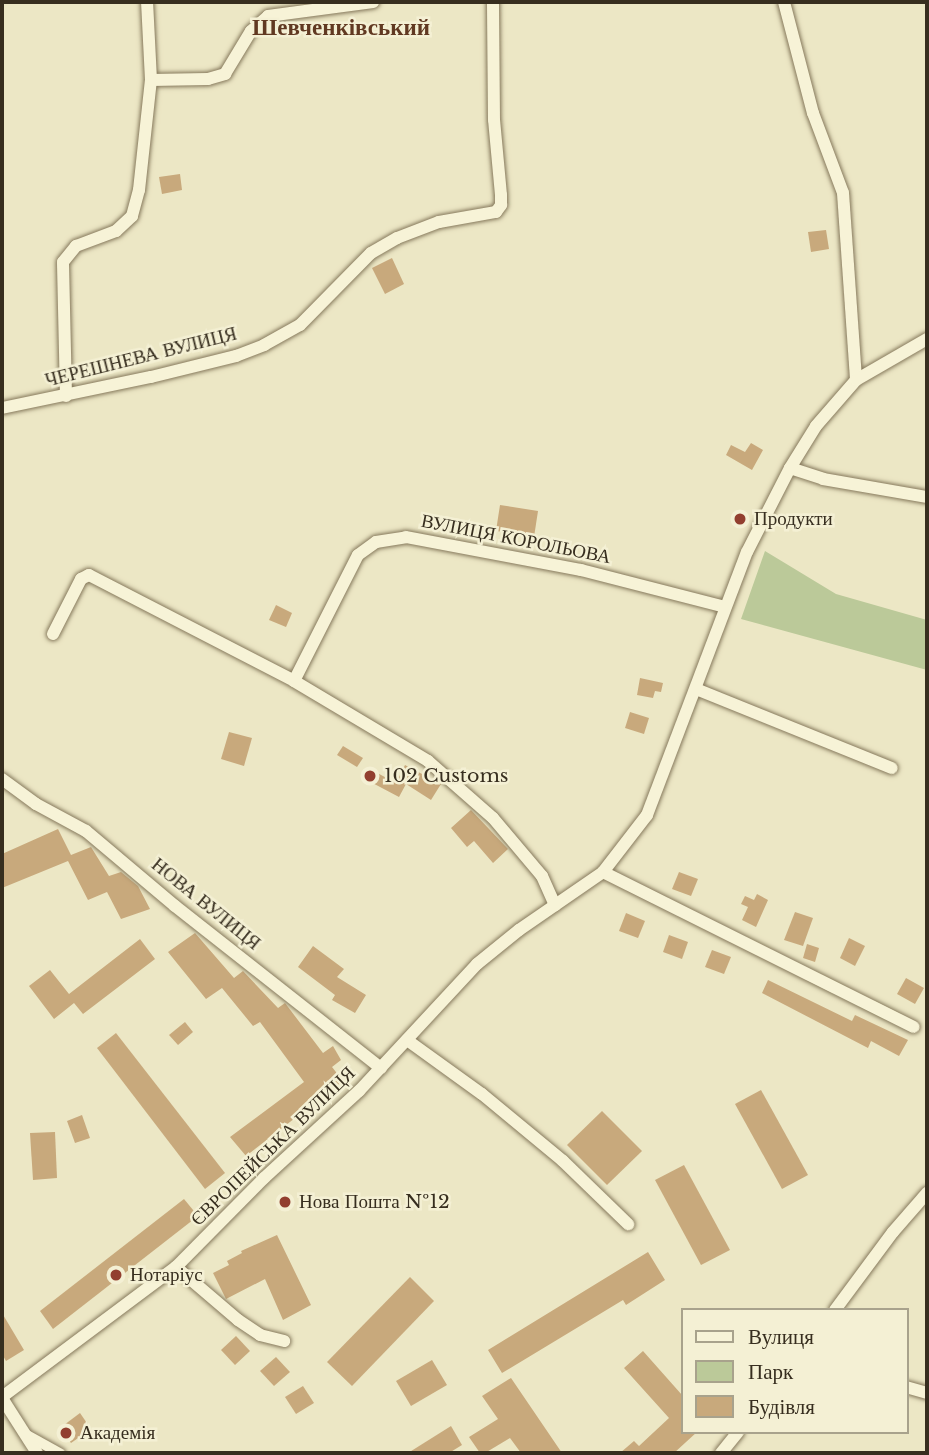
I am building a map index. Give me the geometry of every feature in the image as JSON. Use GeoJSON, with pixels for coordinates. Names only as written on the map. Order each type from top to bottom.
{"type":"FeatureCollection","features":[{"type":"Feature","properties":{"kind":"street"},"geometry":{"type":"LineString","coordinates":[[66,396],[63,262],[76,246],[116,231],[132,216],[139,190],[151,80],[147,2]]}},
{"type":"Feature","properties":{"kind":"street"},"geometry":{"type":"LineString","coordinates":[[151,80],[208,79],[225,74],[251,31],[268,16],[373,2]]}},
{"type":"Feature","properties":{"kind":"street","name":"ЧЕРЕШНЕВА ВУЛИЦЯ"},"geometry":{"type":"LineString","coordinates":[[2,408],[66,396],[236,356],[264,345],[300,325],[371,253],[397,238],[439,222],[496,212],[501,205],[501,195],[494,120],[494,2]]}},
{"type":"Feature","properties":{"kind":"street"},"geometry":{"type":"LineString","coordinates":[[784,2],[813,113],[844,193],[856,380]]}},
{"type":"Feature","properties":{"kind":"street","name":"ЄВРОПЕЙСЬКА ВУЛИЦЯ"},"geometry":{"type":"LineString","coordinates":[[2,1397],[176,1267],[264,1178],[381,1068],[477,964],[603,872],[647,816],[747,552],[790,468],[816,426],[856,380],[927,339]]}},
{"type":"Feature","properties":{"kind":"street"},"geometry":{"type":"LineString","coordinates":[[790,468],[823,479],[927,497]]}},
{"type":"Feature","properties":{"kind":"street","name":"ВУЛИЦЯ КОРОЛЬОВА"},"geometry":{"type":"LineString","coordinates":[[294,681],[358,555],[376,542],[406,537],[581,570],[725,607]]}},
{"type":"Feature","properties":{"kind":"street"},"geometry":{"type":"LineString","coordinates":[[53,634],[81,579],[89,575],[294,681],[428,761],[493,818],[542,876],[555,905]]}},
{"type":"Feature","properties":{"kind":"street"},"geometry":{"type":"LineString","coordinates":[[696,689],[892,768]]}},
{"type":"Feature","properties":{"kind":"street","name":"НОВА ВУЛИЦЯ"},"geometry":{"type":"LineString","coordinates":[[2,779],[36,804],[86,831],[172,903],[381,1068]]}},
{"type":"Feature","properties":{"kind":"street"},"geometry":{"type":"LineString","coordinates":[[603,872],[914,1027]]}},
{"type":"Feature","properties":{"kind":"street"},"geometry":{"type":"LineString","coordinates":[[407,1040],[482,1094],[543,1144],[628,1224]]}},
{"type":"Feature","properties":{"kind":"street"},"geometry":{"type":"LineString","coordinates":[[837,1308],[927,1193]]}},
{"type":"Feature","properties":{"kind":"street"},"geometry":{"type":"LineString","coordinates":[[176,1267],[238,1320],[260,1335],[284,1341]]}},
{"type":"Feature","properties":{"kind":"street"},"geometry":{"type":"LineString","coordinates":[[908,1388],[927,1393]]}},
{"type":"Feature","properties":{"kind":"street"},"geometry":{"type":"LineString","coordinates":[[2,1397],[37,1453]]}},
{"type":"Feature","properties":{"kind":"street"},"geometry":{"type":"LineString","coordinates":[[721,1453],[736,1434]]}},
{"type":"Feature","properties":{"kind":"street"},"geometry":{"type":"LineString","coordinates":[[26,1435],[60,1453]]}},
{"type":"Feature","properties":{"kind":"green space"},"geometry":{"type":"Polygon","coordinates":[[[765,551],[836,594],[927,620],[927,670],[741,619],[765,551]]]}},
{"type":"Feature","properties":{"kind":"building"},"geometry":{"type":"Polygon","coordinates":[[[180,174],[182,190],[162,194],[159,177],[180,174]]]}},
{"type":"Feature","properties":{"kind":"building"},"geometry":{"type":"Polygon","coordinates":[[[826,230],[829,249],[811,252],[808,232],[826,230]]]}},
{"type":"Feature","properties":{"kind":"building"},"geometry":{"type":"Polygon","coordinates":[[[392,258],[404,284],[385,294],[372,268],[392,258]]]}},
{"type":"Feature","properties":{"kind":"building"},"geometry":{"type":"Polygon","coordinates":[[[751,443],[763,450],[752,470],[726,455],[731,445],[745,452],[751,443]]]}},
{"type":"Feature","properties":{"kind":"building"},"geometry":{"type":"Polygon","coordinates":[[[500,505],[538,511],[534,537],[496,531],[500,505]]]}},
{"type":"Feature","properties":{"kind":"building"},"geometry":{"type":"Polygon","coordinates":[[[276,605],[292,613],[286,627],[269,620],[276,605]]]}},
{"type":"Feature","properties":{"kind":"building"},"geometry":{"type":"Polygon","coordinates":[[[640,678],[663,683],[661,692],[655,691],[653,698],[637,695],[640,678]]]}},
{"type":"Feature","properties":{"kind":"building"},"geometry":{"type":"Polygon","coordinates":[[[630,712],[649,718],[644,734],[625,728],[630,712]]]}},
{"type":"Feature","properties":{"kind":"building"},"geometry":{"type":"Polygon","coordinates":[[[229,732],[252,738],[244,766],[221,759],[229,732]]]}},
{"type":"Feature","properties":{"kind":"building"},"geometry":{"type":"Polygon","coordinates":[[[343,746],[363,758],[357,767],[337,755],[343,746]]]}},
{"type":"Feature","properties":{"kind":"building"},"geometry":{"type":"Polygon","coordinates":[[[405,765],[441,784],[431,800],[406,784],[399,797],[363,778],[368,768],[396,783],[405,765]]]}},
{"type":"Feature","properties":{"kind":"building"},"geometry":{"type":"Polygon","coordinates":[[[471,810],[508,849],[493,863],[474,841],[467,847],[451,828],[471,810]]]}},
{"type":"Feature","properties":{"kind":"building"},"geometry":{"type":"Polygon","coordinates":[[[58,829],[71,855],[91,847],[109,876],[121,872],[138,886],[150,909],[121,919],[107,892],[88,900],[68,861],[2,888],[2,854],[58,829]]]}},
{"type":"Feature","properties":{"kind":"building"},"geometry":{"type":"Polygon","coordinates":[[[679,872],[698,879],[691,896],[672,889],[679,872]]]}},
{"type":"Feature","properties":{"kind":"building"},"geometry":{"type":"Polygon","coordinates":[[[757,894],[768,900],[756,927],[742,920],[748,907],[741,904],[745,896],[754,900],[757,894]]]}},
{"type":"Feature","properties":{"kind":"building"},"geometry":{"type":"Polygon","coordinates":[[[795,912],[813,918],[803,946],[784,940],[795,912]]]}},
{"type":"Feature","properties":{"kind":"building"},"geometry":{"type":"Polygon","coordinates":[[[626,913],[645,921],[638,938],[619,931],[626,913]]]}},
{"type":"Feature","properties":{"kind":"building"},"geometry":{"type":"Polygon","coordinates":[[[195,933],[234,978],[243,971],[278,1008],[285,1003],[323,1053],[333,1046],[341,1060],[332,1067],[343,1081],[246,1156],[230,1137],[304,1082],[260,1022],[253,1026],[222,988],[206,999],[168,952],[195,933]]]}},
{"type":"Feature","properties":{"kind":"building"},"geometry":{"type":"Polygon","coordinates":[[[669,935],[688,942],[682,959],[663,952],[669,935]]]}},
{"type":"Feature","properties":{"kind":"building"},"geometry":{"type":"Polygon","coordinates":[[[849,938],[865,946],[855,966],[840,958],[849,938]]]}},
{"type":"Feature","properties":{"kind":"building"},"geometry":{"type":"Polygon","coordinates":[[[140,939],[155,959],[83,1014],[74,1003],[54,1019],[29,986],[50,970],[69,994],[140,939]]]}},
{"type":"Feature","properties":{"kind":"building"},"geometry":{"type":"Polygon","coordinates":[[[807,944],[819,948],[815,962],[803,958],[807,944]]]}},
{"type":"Feature","properties":{"kind":"building"},"geometry":{"type":"Polygon","coordinates":[[[313,946],[344,969],[337,977],[366,995],[355,1013],[332,1000],[335,995],[298,967],[313,946]]]}},
{"type":"Feature","properties":{"kind":"building"},"geometry":{"type":"Polygon","coordinates":[[[712,950],[731,957],[724,974],[705,967],[712,950]]]}},
{"type":"Feature","properties":{"kind":"building"},"geometry":{"type":"Polygon","coordinates":[[[906,978],[924,988],[915,1004],[897,994],[906,978]]]}},
{"type":"Feature","properties":{"kind":"building"},"geometry":{"type":"Polygon","coordinates":[[[768,980],[852,1021],[855,1015],[908,1040],[899,1056],[871,1041],[868,1048],[762,993],[768,980]]]}},
{"type":"Feature","properties":{"kind":"building"},"geometry":{"type":"Polygon","coordinates":[[[185,1022],[193,1032],[178,1045],[169,1035],[185,1022]]]}},
{"type":"Feature","properties":{"kind":"building"},"geometry":{"type":"Polygon","coordinates":[[[116,1033],[225,1173],[205,1189],[97,1048],[116,1033]]]}},
{"type":"Feature","properties":{"kind":"building"},"geometry":{"type":"Polygon","coordinates":[[[761,1090],[808,1175],[782,1189],[735,1104],[761,1090]]]}},
{"type":"Feature","properties":{"kind":"building"},"geometry":{"type":"Polygon","coordinates":[[[602,1111],[642,1151],[607,1185],[567,1145],[602,1111]]]}},
{"type":"Feature","properties":{"kind":"building"},"geometry":{"type":"Polygon","coordinates":[[[82,1115],[90,1138],[75,1143],[67,1121],[82,1115]]]}},
{"type":"Feature","properties":{"kind":"building"},"geometry":{"type":"Polygon","coordinates":[[[55,1132],[57,1178],[33,1180],[30,1133],[55,1132]]]}},
{"type":"Feature","properties":{"kind":"building"},"geometry":{"type":"Polygon","coordinates":[[[684,1165],[730,1250],[701,1265],[655,1180],[684,1165]]]}},
{"type":"Feature","properties":{"kind":"building"},"geometry":{"type":"Polygon","coordinates":[[[184,1199],[198,1216],[53,1329],[40,1311],[184,1199]]]}},
{"type":"Feature","properties":{"kind":"building"},"geometry":{"type":"Polygon","coordinates":[[[277,1235],[311,1305],[283,1320],[265,1279],[226,1299],[213,1273],[229,1265],[227,1261],[242,1253],[241,1251],[277,1235]]]}},
{"type":"Feature","properties":{"kind":"building"},"geometry":{"type":"Polygon","coordinates":[[[648,1252],[665,1280],[626,1305],[623,1300],[502,1373],[488,1350],[648,1252]]]}},
{"type":"Feature","properties":{"kind":"building"},"geometry":{"type":"Polygon","coordinates":[[[410,1277],[434,1301],[352,1386],[327,1362],[410,1277]]]}},
{"type":"Feature","properties":{"kind":"building"},"geometry":{"type":"Polygon","coordinates":[[[2,1313],[24,1350],[6,1361],[2,1354],[2,1313]]]}},
{"type":"Feature","properties":{"kind":"building"},"geometry":{"type":"Polygon","coordinates":[[[236,1336],[250,1351],[235,1365],[221,1350],[236,1336]]]}},
{"type":"Feature","properties":{"kind":"building"},"geometry":{"type":"Polygon","coordinates":[[[643,1351],[680,1393],[680,1434],[695,1434],[674,1453],[620,1453],[634,1441],[639,1446],[669,1418],[624,1368],[643,1351]]]}},
{"type":"Feature","properties":{"kind":"building"},"geometry":{"type":"Polygon","coordinates":[[[276,1357],[290,1372],[274,1386],[260,1371],[276,1357]]]}},
{"type":"Feature","properties":{"kind":"building"},"geometry":{"type":"Polygon","coordinates":[[[432,1360],[447,1385],[411,1406],[396,1381],[432,1360]]]}},
{"type":"Feature","properties":{"kind":"building"},"geometry":{"type":"Polygon","coordinates":[[[511,1378],[562,1453],[521,1453],[510,1438],[485,1453],[480,1453],[469,1437],[498,1419],[482,1396],[511,1378]]]}},
{"type":"Feature","properties":{"kind":"building"},"geometry":{"type":"Polygon","coordinates":[[[303,1386],[314,1403],[296,1414],[285,1397],[303,1386]]]}},
{"type":"Feature","properties":{"kind":"building"},"geometry":{"type":"Polygon","coordinates":[[[80,1413],[91,1429],[71,1443],[60,1428],[80,1413]]]}},
{"type":"Feature","properties":{"kind":"building"},"geometry":{"type":"Polygon","coordinates":[[[451,1426],[462,1445],[449,1453],[408,1453],[451,1426]]]}},
{"type":"Feature","properties":{"kind":"place","name":"Продукти"},"geometry":{"type":"Point","coordinates":[740,519]}},
{"type":"Feature","properties":{"kind":"place","name":"102 Customs"},"geometry":{"type":"Point","coordinates":[370,776]}},
{"type":"Feature","properties":{"kind":"place","name":"Нова Пошта №12"},"geometry":{"type":"Point","coordinates":[285,1202]}},
{"type":"Feature","properties":{"kind":"place","name":"Нотаріус"},"geometry":{"type":"Point","coordinates":[116,1275]}},
{"type":"Feature","properties":{"kind":"place","name":"Академія"},"geometry":{"type":"Point","coordinates":[66,1433]}},
{"type":"Feature","properties":{"kind":"district","name":"Шевченківський"},"geometry":{"type":"Point","coordinates":[341,27]}}]}
